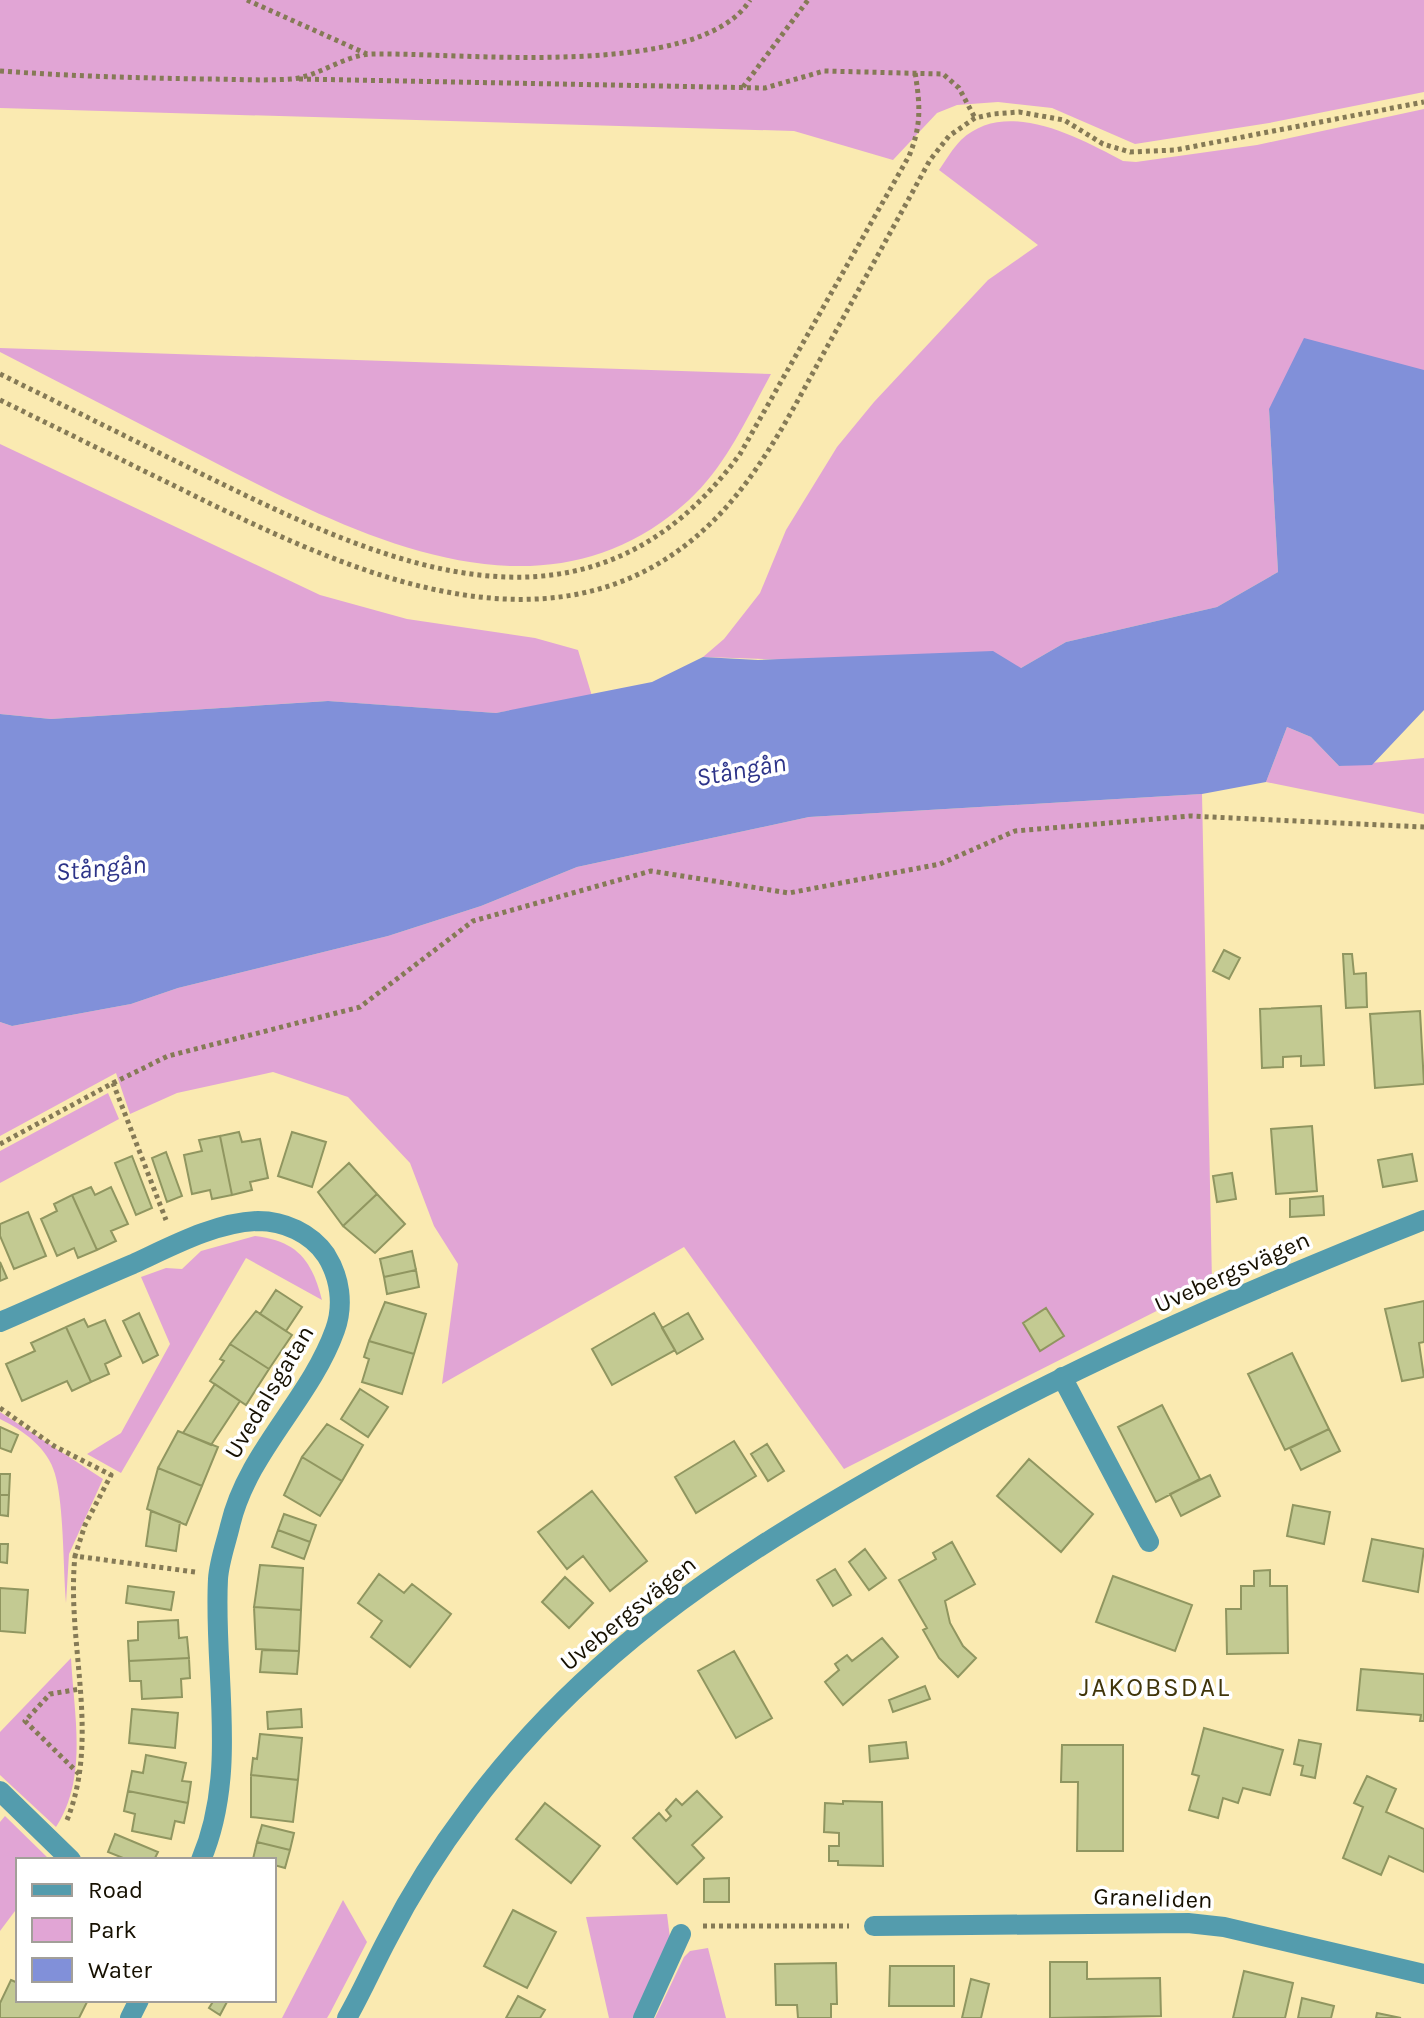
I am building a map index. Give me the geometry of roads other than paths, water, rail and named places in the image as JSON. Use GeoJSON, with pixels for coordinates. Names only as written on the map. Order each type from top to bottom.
{"type":"FeatureCollection","features":[{"type":"Feature","properties":{"kind":"street","name":"Uvebergsvägen"},"geometry":{"type":"LineString","coordinates":[[347,2018],[397,1922],[470,1807],[559,1704],[608,1656],[717,1573],[826,1503],[1062,1377],[1266,1283],[1424,1220]]}},
{"type":"Feature","properties":{"kind":"street","name":"Uvedalsgatan"},"geometry":{"type":"LineString","coordinates":[[0,1322],[175,1245],[255,1221],[286,1225],[324,1252],[335,1274],[340,1298],[339,1315],[326,1351],[248,1477],[232,1519],[218,1575],[221,1767],[211,1837],[202,1858]]}},
{"type":"Feature","properties":{"kind":"street"},"geometry":{"type":"LineString","coordinates":[[1062,1377],[1149,1542]]}},
{"type":"Feature","properties":{"kind":"street"},"geometry":{"type":"LineString","coordinates":[[0,1791],[64,1853]]}},
{"type":"Feature","properties":{"kind":"street","name":"Graneliden"},"geometry":{"type":"LineString","coordinates":[[874,1926],[1188,1923],[1224,1927],[1424,1974]]}},
{"type":"Feature","properties":{"kind":"street"},"geometry":{"type":"LineString","coordinates":[[643,2018],[681,1934]]}},
{"type":"Feature","properties":{"kind":"water","name":"Stångån"},"geometry":{"type":"Polygon","coordinates":[[[1304,338],[1424,370],[1424,710],[1372,765],[1339,766],[1311,737],[1287,727],[1266,782],[1202,794],[809,817],[577,867],[481,906],[388,936],[178,988],[131,1004],[12,1026],[0,1022],[0,714],[51,719],[328,701],[496,713],[652,682],[703,657],[758,660],[993,651],[1021,668],[1066,642],[1217,607],[1278,572],[1269,409],[1304,338]]]}},
{"type":"Feature","properties":{"kind":"district","name":"JAKOBSDAL"},"geometry":{"type":"Point","coordinates":[1155,1687]}}]}
